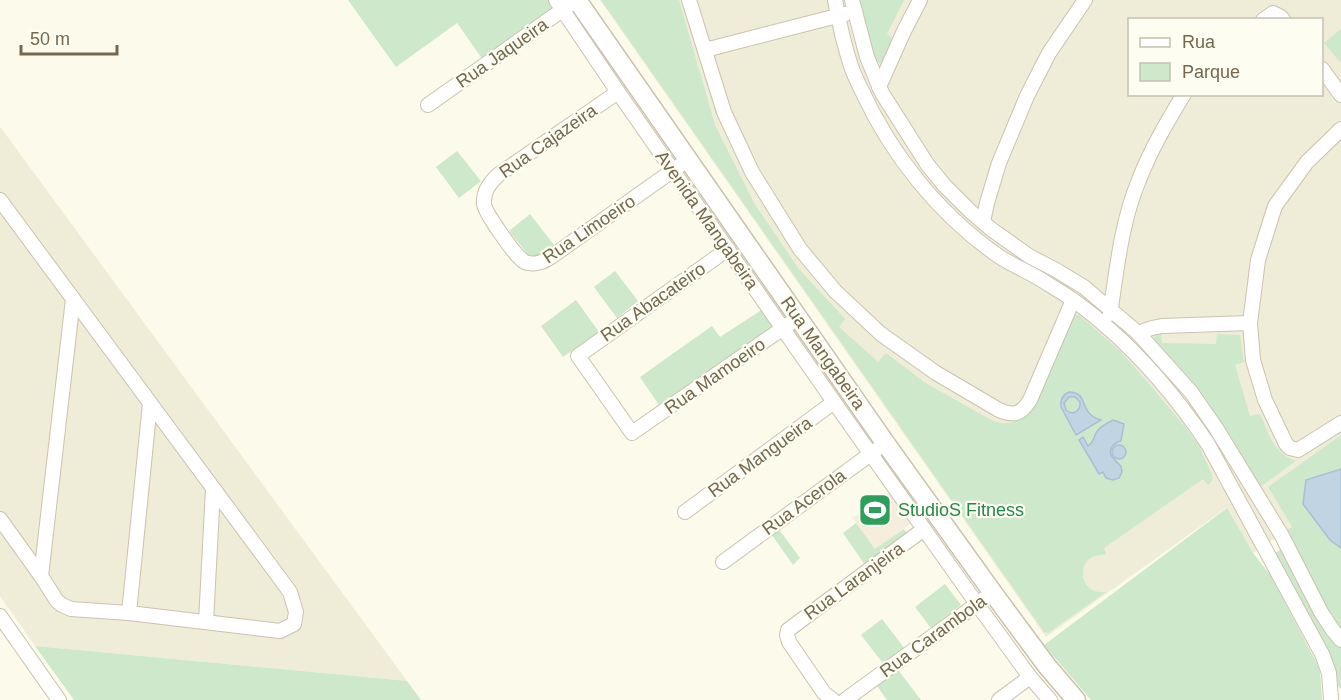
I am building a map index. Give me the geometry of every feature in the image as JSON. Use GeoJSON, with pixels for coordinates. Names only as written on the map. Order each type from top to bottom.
{"type":"FeatureCollection","features":[{"type":"Feature","properties":{"kind":"street"},"geometry":{"type":"LineString","coordinates":[[689,0],[724,112],[752,172],[800,249],[835,291],[881,334],[936,373],[999,410],[1017,414],[1030,400],[1073,300]]}},
{"type":"Feature","properties":{"kind":"street"},"geometry":{"type":"LineString","coordinates":[[835,0],[851,68],[870,109],[896,152],[916,178],[961,226],[984,245],[999,256],[1047,282],[1107,327],[1161,381],[1189,416],[1208,444],[1322,654],[1329,674],[1331,700]]}},
{"type":"Feature","properties":{"kind":"street"},"geometry":{"type":"LineString","coordinates":[[879,87],[920,0]]}},
{"type":"Feature","properties":{"kind":"street"},"geometry":{"type":"LineString","coordinates":[[983,222],[999,163],[1027,96],[1049,53],[1085,0]]}},
{"type":"Feature","properties":{"kind":"street","name":"Avenida Mangabeira"},"geometry":{"type":"LineString","coordinates":[[568,2],[618,92],[728,249],[791,323],[834,402],[977,604],[1030,677],[1050,700]]}},
{"type":"Feature","properties":{"kind":"street","name":"Rua Jaqueira"},"geometry":{"type":"LineString","coordinates":[[428,105],[568,2]]}},
{"type":"Feature","properties":{"kind":"street","name":"Rua Mangabeira"},"geometry":{"type":"LineString","coordinates":[[568,2],[688,159],[791,323],[886,444],[1047,666],[1076,700]]}},
{"type":"Feature","properties":{"kind":"street"},"geometry":{"type":"LineString","coordinates":[[705,50],[838,16],[853,5],[867,57],[879,87],[927,164],[944,185],[1005,240],[1084,287],[1138,333],[1191,392],[1250,483],[1288,547],[1321,612],[1341,640]]}},
{"type":"Feature","properties":{"kind":"street"},"geometry":{"type":"LineString","coordinates":[[1266,18],[1273,13],[1281,18]]}},
{"type":"Feature","properties":{"kind":"street"},"geometry":{"type":"LineString","coordinates":[[1323,70],[1341,95]]}},
{"type":"Feature","properties":{"kind":"street","name":"Rua Cajazeira"},"geometry":{"type":"LineString","coordinates":[[484,194],[498,175],[618,92]]}},
{"type":"Feature","properties":{"kind":"street"},"geometry":{"type":"LineString","coordinates":[[1107,327],[1124,229],[1138,181],[1160,133],[1183,96]]}},
{"type":"Feature","properties":{"kind":"street"},"geometry":{"type":"LineString","coordinates":[[1341,129],[1306,162],[1275,206],[1258,260],[1250,323],[1253,360],[1265,400],[1286,444],[1298,450],[1341,423]]}},
{"type":"Feature","properties":{"kind":"street","name":"Rua Limoeiro"},"geometry":{"type":"LineString","coordinates":[[484,194],[484,205],[490,217],[522,261],[532,264],[541,263],[688,159]]}},
{"type":"Feature","properties":{"kind":"street"},"geometry":{"type":"LineString","coordinates":[[916,178],[927,164]]}},
{"type":"Feature","properties":{"kind":"street"},"geometry":{"type":"LineString","coordinates":[[0,222],[1,201]]}},
{"type":"Feature","properties":{"kind":"street"},"geometry":{"type":"LineString","coordinates":[[0,519],[57,601],[71,609],[129,613],[280,631],[294,624],[296,612],[290,592],[1,201]]}},
{"type":"Feature","properties":{"kind":"street","name":"Rua Abacateiro"},"geometry":{"type":"LineString","coordinates":[[632,433],[578,356],[728,249]]}},
{"type":"Feature","properties":{"kind":"street"},"geometry":{"type":"LineString","coordinates":[[41,576],[73,299]]}},
{"type":"Feature","properties":{"kind":"street","name":"Rua Mamoeiro"},"geometry":{"type":"LineString","coordinates":[[632,433],[791,323]]}},
{"type":"Feature","properties":{"kind":"street"},"geometry":{"type":"LineString","coordinates":[[1138,333],[1162,326],[1250,323]]}},
{"type":"Feature","properties":{"kind":"street","name":"Rua Mangueira"},"geometry":{"type":"LineString","coordinates":[[686,512],[834,402]]}},
{"type":"Feature","properties":{"kind":"street"},"geometry":{"type":"LineString","coordinates":[[129,613],[150,404]]}},
{"type":"Feature","properties":{"kind":"street","name":"Rua Acerola"},"geometry":{"type":"LineString","coordinates":[[723,562],[886,444]]}},
{"type":"Feature","properties":{"kind":"street"},"geometry":{"type":"LineString","coordinates":[[1233,492],[1250,483]]}},
{"type":"Feature","properties":{"kind":"street"},"geometry":{"type":"LineString","coordinates":[[206,622],[213,489]]}},
{"type":"Feature","properties":{"kind":"street","name":"Rua Laranjeira"},"geometry":{"type":"LineString","coordinates":[[833,700],[824,693],[789,642],[788,630],[924,529]]}},
{"type":"Feature","properties":{"kind":"street"},"geometry":{"type":"LineString","coordinates":[[1270,559],[1278,550],[1288,547]]}},
{"type":"Feature","properties":{"kind":"street","name":"Rua Carambola"},"geometry":{"type":"LineString","coordinates":[[845,700],[993,593]]}},
{"type":"Feature","properties":{"kind":"street"},"geometry":{"type":"LineString","coordinates":[[0,616],[59,700]]}},
{"type":"Feature","properties":{"kind":"street"},"geometry":{"type":"LineString","coordinates":[[1329,674],[1341,689]]}},
{"type":"Feature","properties":{"kind":"street"},"geometry":{"type":"LineString","coordinates":[[999,700],[1030,677]]}},
{"type":"Feature","properties":{"kind":"shaded area"},"geometry":{"type":"Polygon","coordinates":[[[600,0],[1341,0],[1341,435],[1268,487],[1292,527],[1253,553],[1226,508],[1046,637],[600,0]]]}},
{"type":"Feature","properties":{"kind":"shaded area"},"geometry":{"type":"Polygon","coordinates":[[[0,128],[407,681],[35,646],[0,596],[0,128]]]}},
{"type":"Feature","properties":{"kind":"shaded area"},"geometry":{"type":"Polygon","coordinates":[[[891,491],[913,522],[875,550],[853,518],[891,491]]]}},
{"type":"Feature","properties":{"kind":"green space"},"geometry":{"type":"Polygon","coordinates":[[[348,0],[556,0],[563,10],[486,64],[457,23],[396,67],[348,0]]]}},
{"type":"Feature","properties":{"kind":"green space"},"geometry":{"type":"Polygon","coordinates":[[[601,0],[679,0],[715,125],[754,203],[798,268],[845,319],[839,327],[878,362],[886,353],[924,382],[993,421],[1014,422],[1026,416],[1073,315],[1079,315],[1120,351],[1151,386],[1199,446],[1212,480],[1208,485],[1203,479],[1104,548],[1106,555],[1096,556],[1089,560],[1084,566],[1084,581],[1096,591],[1106,592],[1048,633],[1044,632],[601,0]]]}},
{"type":"Feature","properties":{"kind":"green space"},"geometry":{"type":"Polygon","coordinates":[[[858,0],[904,0],[887,34],[894,40],[883,63],[875,61],[858,0]]]}},
{"type":"Feature","properties":{"kind":"green space"},"geometry":{"type":"Polygon","coordinates":[[[1341,29],[1341,61],[1340,62],[1324,43],[1341,29]]]}},
{"type":"Feature","properties":{"kind":"green space"},"geometry":{"type":"Polygon","coordinates":[[[457,151],[481,181],[459,198],[436,167],[457,151]]]}},
{"type":"Feature","properties":{"kind":"green space"},"geometry":{"type":"Polygon","coordinates":[[[530,214],[554,245],[533,261],[509,231],[530,214]]]}},
{"type":"Feature","properties":{"kind":"green space"},"geometry":{"type":"Polygon","coordinates":[[[615,271],[638,301],[617,318],[594,287],[615,271]]]}},
{"type":"Feature","properties":{"kind":"green space"},"geometry":{"type":"Polygon","coordinates":[[[576,300],[599,332],[563,357],[541,326],[576,300]]]}},
{"type":"Feature","properties":{"kind":"green space"},"geometry":{"type":"Polygon","coordinates":[[[768,306],[784,328],[663,411],[640,377],[712,326],[720,337],[768,306]]]}},
{"type":"Feature","properties":{"kind":"green space"},"geometry":{"type":"Polygon","coordinates":[[[1161,334],[1162,343],[1216,344],[1217,334],[1240,335],[1244,362],[1235,365],[1250,416],[1260,414],[1277,448],[1288,458],[1296,461],[1260,487],[1209,409],[1153,340],[1155,335],[1161,334]]]}},
{"type":"Feature","properties":{"kind":"green space"},"geometry":{"type":"Polygon","coordinates":[[[1341,435],[1341,689],[1335,683],[1273,554],[1284,548],[1281,534],[1292,527],[1268,487],[1341,435]]]}},
{"type":"Feature","properties":{"kind":"green space"},"geometry":{"type":"Polygon","coordinates":[[[1227,508],[1253,553],[1271,576],[1320,669],[1322,700],[1091,700],[1044,645],[1227,508]]]}},
{"type":"Feature","properties":{"kind":"green space"},"geometry":{"type":"Polygon","coordinates":[[[856,523],[875,549],[904,529],[907,534],[865,565],[843,533],[856,523]]]}},
{"type":"Feature","properties":{"kind":"green space"},"geometry":{"type":"Polygon","coordinates":[[[778,528],[800,558],[793,565],[772,535],[778,528]]]}},
{"type":"Feature","properties":{"kind":"green space"},"geometry":{"type":"Polygon","coordinates":[[[945,584],[961,605],[931,628],[915,607],[945,584]]]}},
{"type":"Feature","properties":{"kind":"green space"},"geometry":{"type":"Polygon","coordinates":[[[882,619],[905,649],[885,666],[861,635],[882,619]]]}},
{"type":"Feature","properties":{"kind":"green space"},"geometry":{"type":"Polygon","coordinates":[[[35,646],[407,681],[421,700],[74,700],[35,646]]]}},
{"type":"Feature","properties":{"kind":"green space"},"geometry":{"type":"Polygon","coordinates":[[[898,670],[921,700],[887,700],[877,686],[898,670]]]}},
{"type":"Feature","properties":{"kind":"water"},"geometry":{"type":"Polygon","coordinates":[[[1067,393],[1079,395],[1089,413],[1101,420],[1076,435],[1061,407],[1062,398],[1067,393]],[[1069,397],[1064,403],[1069,412],[1074,412],[1079,408],[1080,402],[1075,397],[1069,397]]]}},
{"type":"Feature","properties":{"kind":"water"},"geometry":{"type":"Polygon","coordinates":[[[1113,420],[1124,424],[1121,441],[1113,445],[1111,450],[1122,472],[1119,478],[1113,480],[1106,478],[1103,472],[1099,474],[1079,440],[1083,437],[1088,446],[1099,429],[1113,420]]]}},
{"type":"Feature","properties":{"kind":"water"},"geometry":{"type":"Polygon","coordinates":[[[1116,445],[1122,445],[1126,452],[1122,459],[1116,459],[1112,455],[1112,449],[1116,445]]]}},
{"type":"Feature","properties":{"kind":"water"},"geometry":{"type":"Polygon","coordinates":[[[1341,469],[1341,548],[1330,540],[1303,504],[1306,480],[1341,469]]]}},
{"type":"Feature","properties":{"kind":"place","name":"StudioS Fitness"},"geometry":{"type":"Point","coordinates":[875,510]}}]}
